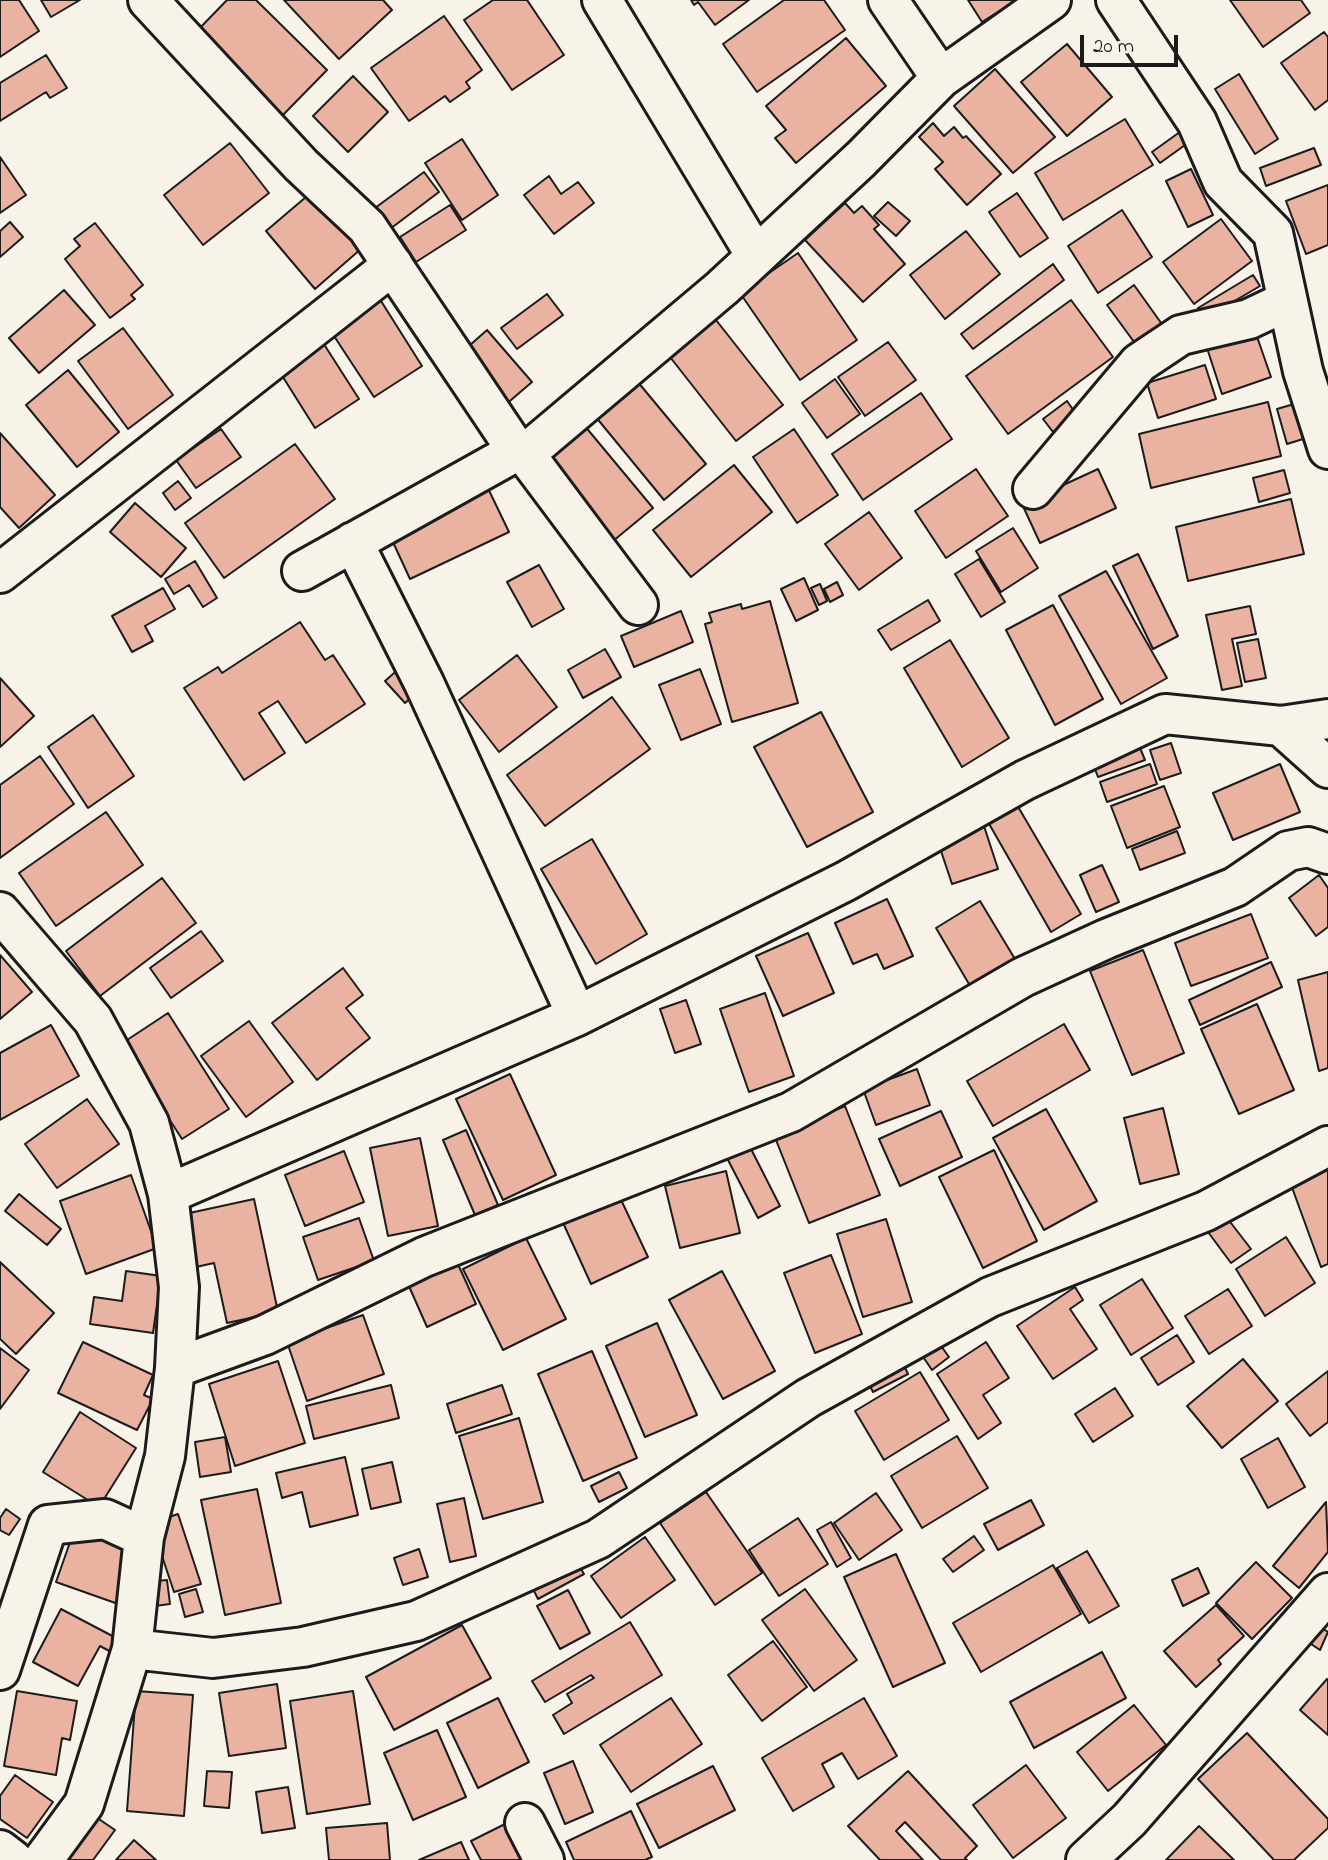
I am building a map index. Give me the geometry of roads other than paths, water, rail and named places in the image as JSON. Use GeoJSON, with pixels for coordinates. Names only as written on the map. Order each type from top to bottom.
{"type":"FeatureCollection","features":[{"type":"Feature","properties":{"kind":"street"},"geometry":{"type":"LineString","coordinates":[[602,0],[756,256]]}},
{"type":"Feature","properties":{"kind":"street"},"geometry":{"type":"LineString","coordinates":[[888,0],[941,78]]}},
{"type":"Feature","properties":{"kind":"street"},"geometry":{"type":"LineString","coordinates":[[302,570],[521,453],[756,256],[861,159],[941,78],[1051,0]]}},
{"type":"Feature","properties":{"kind":"street"},"geometry":{"type":"LineString","coordinates":[[1116,0],[1197,122],[1223,182],[1273,233],[1303,371],[1328,449]]}},
{"type":"Feature","properties":{"kind":"street"},"geometry":{"type":"LineString","coordinates":[[155,2],[172,29],[301,165],[367,227],[521,453],[638,605]]}},
{"type":"Feature","properties":{"kind":"street"},"geometry":{"type":"LineString","coordinates":[[0,573],[393,265]]}},
{"type":"Feature","properties":{"kind":"street"},"geometry":{"type":"LineString","coordinates":[[1033,489],[1139,363],[1181,335],[1250,319],[1287,301]]}},
{"type":"Feature","properties":{"kind":"street"},"geometry":{"type":"LineString","coordinates":[[353,542],[424,683],[577,1016]]}},
{"type":"Feature","properties":{"kind":"street"},"geometry":{"type":"LineString","coordinates":[[168,1194],[577,1016],[846,881],[1025,780],[1165,714],[1281,726],[1328,719]]}},
{"type":"Feature","properties":{"kind":"street"},"geometry":{"type":"LineString","coordinates":[[1281,726],[1328,768]]}},
{"type":"Feature","properties":{"kind":"street"},"geometry":{"type":"LineString","coordinates":[[175,1368],[265,1335],[424,1257],[792,1112],[1023,977],[1106,939],[1235,887],[1288,850],[1308,847],[1328,854]]}},
{"type":"Feature","properties":{"kind":"street"},"geometry":{"type":"LineString","coordinates":[[0,912],[93,1020],[149,1123],[168,1194],[179,1287],[175,1368],[165,1456],[144,1537],[132,1649],[84,1804],[43,1860]]}},
{"type":"Feature","properties":{"kind":"street"},"geometry":{"type":"LineString","coordinates":[[132,1649],[213,1658],[303,1647],[416,1621],[598,1539],[808,1398],[990,1297],[1206,1211],[1328,1146]]}},
{"type":"Feature","properties":{"kind":"street"},"geometry":{"type":"LineString","coordinates":[[0,1670],[48,1525],[105,1519],[144,1537]]}},
{"type":"Feature","properties":{"kind":"street"},"geometry":{"type":"LineString","coordinates":[[1086,1860],[1129,1820],[1328,1593]]}},
{"type":"Feature","properties":{"kind":"street"},"geometry":{"type":"LineString","coordinates":[[525,1823],[544,1860]]}},
{"type":"Feature","properties":{"kind":"street"},"geometry":{"type":"LineString","coordinates":[[0,1850],[13,1860]]}}]}
